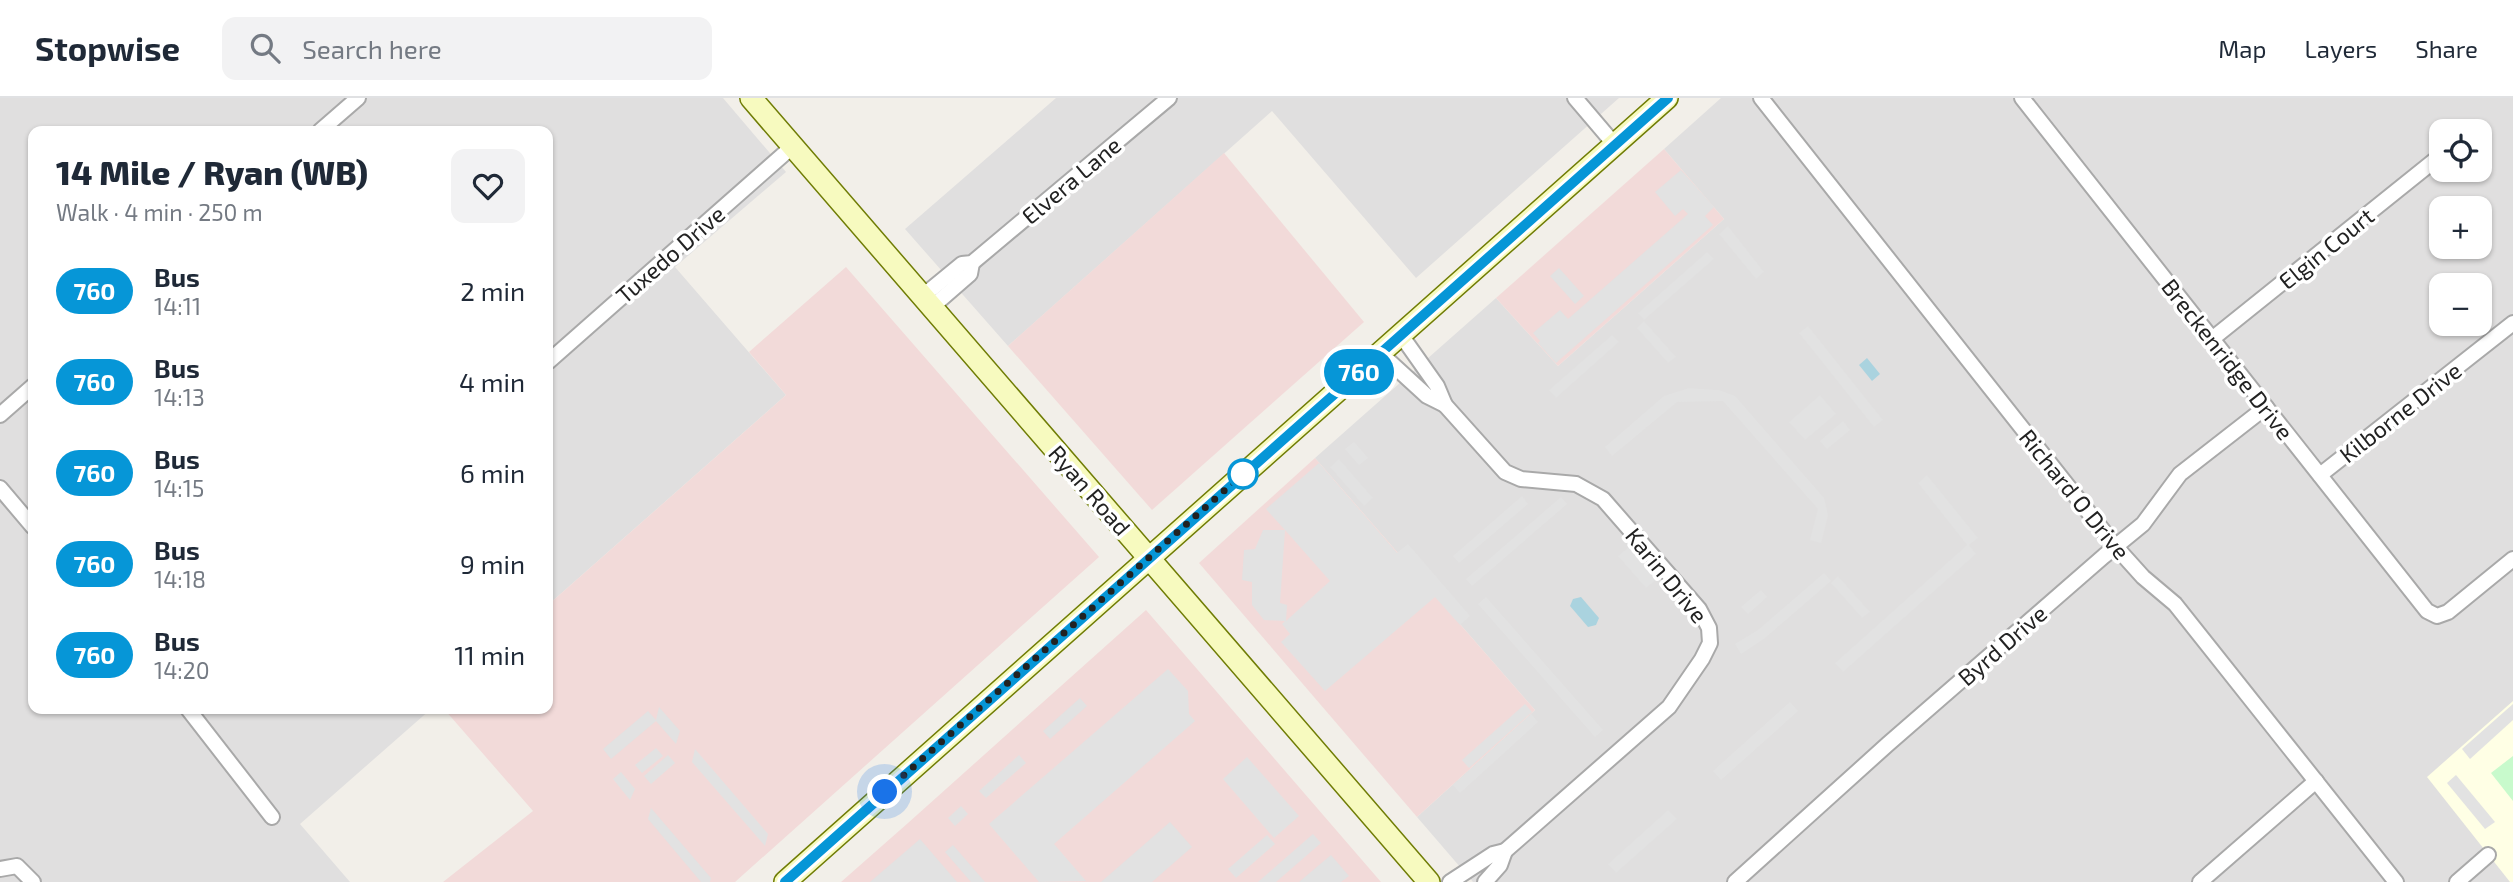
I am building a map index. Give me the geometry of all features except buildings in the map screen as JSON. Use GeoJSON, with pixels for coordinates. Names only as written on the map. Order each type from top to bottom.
{"type":"FeatureCollection","features":[{"type":"Feature","properties":{"kind":"main road","name":"Ryan Road"},"geometry":{"type":"LineString","coordinates":[[751,98],[1429,882]]}},
{"type":"Feature","properties":{"kind":"main road"},"geometry":{"type":"LineString","coordinates":[[785,882],[1668,98]]}},
{"type":"Feature","properties":{"kind":"street"},"geometry":{"type":"LineString","coordinates":[[326,126],[358,98]]}},
{"type":"Feature","properties":{"kind":"street","name":"Elvera Lane"},"geometry":{"type":"LineString","coordinates":[[928,301],[962,264],[972,263],[1169,98]]}},
{"type":"Feature","properties":{"kind":"street"},"geometry":{"type":"LineString","coordinates":[[1575,98],[1615,145]]}},
{"type":"Feature","properties":{"kind":"street","name":"Richard O Drive"},"geometry":{"type":"LineString","coordinates":[[1761,98],[2116,547],[2143,577],[2175,604],[2396,882]]}},
{"type":"Feature","properties":{"kind":"street","name":"Breckenridge Drive"},"geometry":{"type":"LineString","coordinates":[[2022,98],[2427,611],[2437,616],[2448,612],[2513,559]]}},
{"type":"Feature","properties":{"kind":"street","name":"Tuxedo Drive"},"geometry":{"type":"LineString","coordinates":[[553,358],[793,146]]}},
{"type":"Feature","properties":{"kind":"street","name":"Elgin Court"},"geometry":{"type":"LineString","coordinates":[[2212,339],[2429,165]]}},
{"type":"Feature","properties":{"kind":"street","name":"Kilborne Drive"},"geometry":{"type":"LineString","coordinates":[[2320,475],[2513,323]]}},
{"type":"Feature","properties":{"kind":"street","name":"Karin Drive"},"geometry":{"type":"LineString","coordinates":[[1401,335],[1437,386],[1445,405],[1505,472],[1521,479],[1576,484],[1603,499],[1699,609],[1707,621],[1711,635],[1702,659],[1669,707],[1505,851],[1493,854],[1450,882]]}},
{"type":"Feature","properties":{"kind":"street","name":"Karin Drive"},"geometry":{"type":"LineString","coordinates":[[1380,354],[1427,396],[1445,405]]}},
{"type":"Feature","properties":{"kind":"street"},"geometry":{"type":"LineString","coordinates":[[0,415],[28,390]]}},
{"type":"Feature","properties":{"kind":"street","name":"Byrd Drive"},"geometry":{"type":"LineString","coordinates":[[1735,882],[1899,735],[2143,524],[2180,474],[2266,407]]}},
{"type":"Feature","properties":{"kind":"street"},"geometry":{"type":"LineString","coordinates":[[0,488],[28,521]]}},
{"type":"Feature","properties":{"kind":"street"},"geometry":{"type":"LineString","coordinates":[[192,714],[272,817]]}},
{"type":"Feature","properties":{"kind":"street"},"geometry":{"type":"LineString","coordinates":[[2200,882],[2316,781]]}},
{"type":"Feature","properties":{"kind":"street","name":"Karin Drive"},"geometry":{"type":"LineString","coordinates":[[1485,882],[1500,865],[1505,851]]}},
{"type":"Feature","properties":{"kind":"street"},"geometry":{"type":"LineString","coordinates":[[2457,882],[2488,855]]}},
{"type":"Feature","properties":{"kind":"street"},"geometry":{"type":"LineString","coordinates":[[5,868],[23,869],[33,882]]}},
{"type":"Feature","properties":{"kind":"shaded area"},"geometry":{"type":"Polygon","coordinates":[[[0,98],[723,98],[786,172],[675,267],[786,395],[553,601],[553,126],[28,126],[28,714],[425,714],[300,824],[350,882],[0,882],[0,98]]]}},
{"type":"Feature","properties":{"kind":"shaded area"},"geometry":{"type":"Polygon","coordinates":[[[1056,98],[1619,98],[1416,278],[1272,111],[1008,346],[905,229],[1056,98]]]}},
{"type":"Feature","properties":{"kind":"shaded area"},"geometry":{"type":"Polygon","coordinates":[[[1721,98],[2513,98],[2513,882],[1473,882],[1417,817],[1535,710],[1315,458],[1496,298],[1558,366],[1724,219],[1664,149],[1721,98]]]}},
{"type":"Feature","properties":{"kind":"shaded area"},"geometry":{"type":"Polygon","coordinates":[[[1664,149],[1724,219],[1558,366],[1496,298],[1664,149]]]}},
{"type":"Feature","properties":{"kind":"shaded area"},"geometry":{"type":"Polygon","coordinates":[[[1224,153],[1364,322],[1152,510],[1008,346],[1224,153]]]}},
{"type":"Feature","properties":{"kind":"shaded area"},"geometry":{"type":"Polygon","coordinates":[[[1681,170],[1714,207],[1705,216],[1713,225],[1556,363],[1538,343],[1540,341],[1533,333],[1560,310],[1568,319],[1688,214],[1683,209],[1675,216],[1655,192],[1681,170]]]}},
{"type":"Feature","properties":{"kind":"shaded area"},"geometry":{"type":"Polygon","coordinates":[[[1728,226],[1764,272],[1756,279],[1719,234],[1728,226]]]}},
{"type":"Feature","properties":{"kind":"shaded area"},"geometry":{"type":"Polygon","coordinates":[[[1707,252],[1714,259],[1644,320],[1638,313],[1707,252]]]}},
{"type":"Feature","properties":{"kind":"shaded area"},"geometry":{"type":"Polygon","coordinates":[[[846,267],[1099,557],[735,882],[443,882],[533,811],[448,714],[553,714],[553,601],[786,395],[749,352],[846,267]]]}},
{"type":"Feature","properties":{"kind":"shaded area"},"geometry":{"type":"Polygon","coordinates":[[[1559,268],[1584,296],[1575,304],[1550,276],[1559,268]]]}},
{"type":"Feature","properties":{"kind":"shaded area"},"geometry":{"type":"Polygon","coordinates":[[[1644,321],[1676,357],[1668,363],[1637,328],[1644,321]]]}},
{"type":"Feature","properties":{"kind":"shaded area"},"geometry":{"type":"Polygon","coordinates":[[[1808,326],[1883,420],[1874,427],[1799,333],[1808,326]]]}},
{"type":"Feature","properties":{"kind":"shaded area"},"geometry":{"type":"Polygon","coordinates":[[[1612,335],[1619,342],[1556,398],[1549,390],[1612,335]]]}},
{"type":"Feature","properties":{"kind":"shaded area"},"geometry":{"type":"Polygon","coordinates":[[[1689,388],[1719,390],[1735,396],[1824,498],[1828,515],[1821,543],[1810,540],[1818,509],[1723,401],[1677,402],[1612,456],[1605,447],[1664,396],[1689,388]]]}},
{"type":"Feature","properties":{"kind":"shaded area"},"geometry":{"type":"Polygon","coordinates":[[[1820,395],[1836,414],[1805,440],[1789,422],[1820,395]]]}},
{"type":"Feature","properties":{"kind":"shaded area"},"geometry":{"type":"Polygon","coordinates":[[[1843,421],[1850,430],[1827,449],[1820,441],[1843,421]]]}},
{"type":"Feature","properties":{"kind":"shaded area"},"geometry":{"type":"Polygon","coordinates":[[[1354,442],[1368,458],[1359,465],[1345,449],[1354,442]]]}},
{"type":"Feature","properties":{"kind":"shaded area"},"geometry":{"type":"Polygon","coordinates":[[[1315,458],[1535,710],[1417,817],[1199,563],[1315,458]]]}},
{"type":"Feature","properties":{"kind":"shaded area"},"geometry":{"type":"Polygon","coordinates":[[[1339,459],[1373,498],[1364,506],[1330,467],[1339,459]]]}},
{"type":"Feature","properties":{"kind":"shaded area"},"geometry":{"type":"Polygon","coordinates":[[[1319,463],[1397,553],[1408,544],[1470,616],[1460,625],[1435,597],[1325,691],[1281,642],[1290,634],[1282,624],[1285,621],[1264,620],[1252,605],[1252,582],[1242,580],[1244,550],[1255,549],[1263,530],[1285,530],[1266,509],[1319,463]],[[1285,530],[1280,603],[1287,605],[1286,621],[1330,581],[1285,530]]]}},
{"type":"Feature","properties":{"kind":"shaded area"},"geometry":{"type":"Polygon","coordinates":[[[1927,475],[1978,538],[1969,545],[1976,554],[1843,672],[1835,663],[1967,545],[1918,483],[1927,475]]]}},
{"type":"Feature","properties":{"kind":"shaded area"},"geometry":{"type":"Polygon","coordinates":[[[1522,496],[1528,504],[1459,563],[1453,556],[1522,496]]]}},
{"type":"Feature","properties":{"kind":"shaded area"},"geometry":{"type":"Polygon","coordinates":[[[1561,497],[1567,504],[1472,586],[1466,579],[1561,497]]]}},
{"type":"Feature","properties":{"kind":"shaded area"},"geometry":{"type":"Polygon","coordinates":[[[1629,547],[1657,579],[1646,588],[1618,556],[1629,547]]]}},
{"type":"Feature","properties":{"kind":"shaded area"},"geometry":{"type":"Polygon","coordinates":[[[1824,573],[1831,581],[1765,638],[1741,654],[1735,644],[1758,630],[1824,573]]]}},
{"type":"Feature","properties":{"kind":"shaded area"},"geometry":{"type":"Polygon","coordinates":[[[1838,576],[1870,612],[1862,618],[1831,583],[1838,576]]]}},
{"type":"Feature","properties":{"kind":"shaded area"},"geometry":{"type":"Polygon","coordinates":[[[1761,590],[1767,597],[1748,614],[1741,607],[1761,590]]]}},
{"type":"Feature","properties":{"kind":"shaded area"},"geometry":{"type":"Polygon","coordinates":[[[1486,597],[1603,730],[1595,737],[1478,604],[1486,597]]]}},
{"type":"Feature","properties":{"kind":"shaded area"},"geometry":{"type":"Polygon","coordinates":[[[1146,610],[1381,882],[841,882],[908,823],[1146,610]]]}},
{"type":"Feature","properties":{"kind":"shaded area"},"geometry":{"type":"Polygon","coordinates":[[[1168,669],[1188,691],[1189,714],[1195,721],[1054,844],[1086,881],[1039,882],[989,824],[1168,669]]]}},
{"type":"Feature","properties":{"kind":"shaded area"},"geometry":{"type":"Polygon","coordinates":[[[1080,698],[1087,706],[1050,739],[1043,731],[1080,698]]]}},
{"type":"Feature","properties":{"kind":"shaded area"},"geometry":{"type":"Polygon","coordinates":[[[2513,701],[2513,882],[2510,882],[2427,777],[2513,701]]]}},
{"type":"Feature","properties":{"kind":"shaded area"},"geometry":{"type":"Polygon","coordinates":[[[1790,702],[1798,711],[1721,780],[1713,771],[1790,702]]]}},
{"type":"Feature","properties":{"kind":"shaded area"},"geometry":{"type":"Polygon","coordinates":[[[1525,704],[1532,712],[1469,768],[1462,760],[1525,704]]]}},
{"type":"Feature","properties":{"kind":"shaded area"},"geometry":{"type":"Polygon","coordinates":[[[2513,704],[2513,720],[2470,759],[2462,749],[2513,704]]]}},
{"type":"Feature","properties":{"kind":"shaded area"},"geometry":{"type":"Polygon","coordinates":[[[659,707],[680,731],[676,744],[656,721],[611,759],[603,749],[648,711],[656,720],[659,707]]]}},
{"type":"Feature","properties":{"kind":"shaded area"},"geometry":{"type":"Polygon","coordinates":[[[1531,714],[1538,722],[1460,793],[1453,785],[1531,714]]]}},
{"type":"Feature","properties":{"kind":"shaded area"},"geometry":{"type":"Polygon","coordinates":[[[656,748],[663,756],[642,773],[635,765],[656,748]]]}},
{"type":"Feature","properties":{"kind":"shaded area"},"geometry":{"type":"Polygon","coordinates":[[[695,749],[768,834],[765,846],[692,762],[695,749]]]}},
{"type":"Feature","properties":{"kind":"shaded area"},"geometry":{"type":"Polygon","coordinates":[[[668,755],[675,763],[651,784],[644,776],[668,755]]]}},
{"type":"Feature","properties":{"kind":"shaded area"},"geometry":{"type":"Polygon","coordinates":[[[1019,755],[1026,763],[986,798],[979,791],[1019,755]]]}},
{"type":"Feature","properties":{"kind":"shaded area"},"geometry":{"type":"Polygon","coordinates":[[[1247,757],[1299,816],[1274,838],[1223,779],[1247,757]]]}},
{"type":"Feature","properties":{"kind":"shaded area"},"geometry":{"type":"Polygon","coordinates":[[[621,772],[635,789],[630,800],[613,779],[621,772]]]}},
{"type":"Feature","properties":{"kind":"shaded area"},"geometry":{"type":"Polygon","coordinates":[[[2456,775],[2495,822],[2485,829],[2447,783],[2456,775]]]}},
{"type":"Feature","properties":{"kind":"shaded area"},"geometry":{"type":"Polygon","coordinates":[[[961,806],[968,814],[955,826],[948,818],[961,806]]]}},
{"type":"Feature","properties":{"kind":"shaded area"},"geometry":{"type":"Polygon","coordinates":[[[651,808],[711,878],[710,882],[701,882],[648,819],[651,808]]]}},
{"type":"Feature","properties":{"kind":"shaded area"},"geometry":{"type":"Polygon","coordinates":[[[1668,810],[1677,819],[1616,873],[1608,864],[1668,810]]]}},
{"type":"Feature","properties":{"kind":"shaded area"},"geometry":{"type":"Polygon","coordinates":[[[1170,822],[1192,847],[1152,882],[1101,882],[1170,822]]]}},
{"type":"Feature","properties":{"kind":"shaded area"},"geometry":{"type":"Polygon","coordinates":[[[1313,834],[1321,843],[1276,882],[1258,882],[1313,834]]]}},
{"type":"Feature","properties":{"kind":"shaded area"},"geometry":{"type":"Polygon","coordinates":[[[1267,835],[1275,844],[1236,878],[1228,869],[1267,835]]]}},
{"type":"Feature","properties":{"kind":"shaded area"},"geometry":{"type":"Polygon","coordinates":[[[920,839],[957,882],[870,882],[920,839]]]}},
{"type":"Feature","properties":{"kind":"shaded area"},"geometry":{"type":"Polygon","coordinates":[[[953,845],[985,882],[971,882],[945,852],[953,845]]]}},
{"type":"Feature","properties":{"kind":"shaded area"},"geometry":{"type":"Polygon","coordinates":[[[1331,855],[1349,876],[1341,882],[1299,882],[1331,855]]]}},
{"type":"Feature","properties":{"kind":"green space"},"geometry":{"type":"Polygon","coordinates":[[[2513,756],[2513,801],[2491,773],[2513,756]]]}},
{"type":"Feature","properties":{"kind":"water"},"geometry":{"type":"Polygon","coordinates":[[[1867,358],[1880,374],[1872,381],[1859,365],[1867,358]]]}},
{"type":"Feature","properties":{"kind":"water"},"geometry":{"type":"Polygon","coordinates":[[[1581,597],[1599,618],[1596,625],[1588,627],[1570,606],[1573,599],[1581,597]]]}},
{"type":"Feature","properties":{"kind":"bus line","name":"760"},"geometry":{"type":"LineString","coordinates":[[785,882],[1668,98]]}},
{"type":"Feature","properties":{"kind":"route"},"geometry":{"type":"LineString","coordinates":[[885,792],[1243,474]]}}]}
